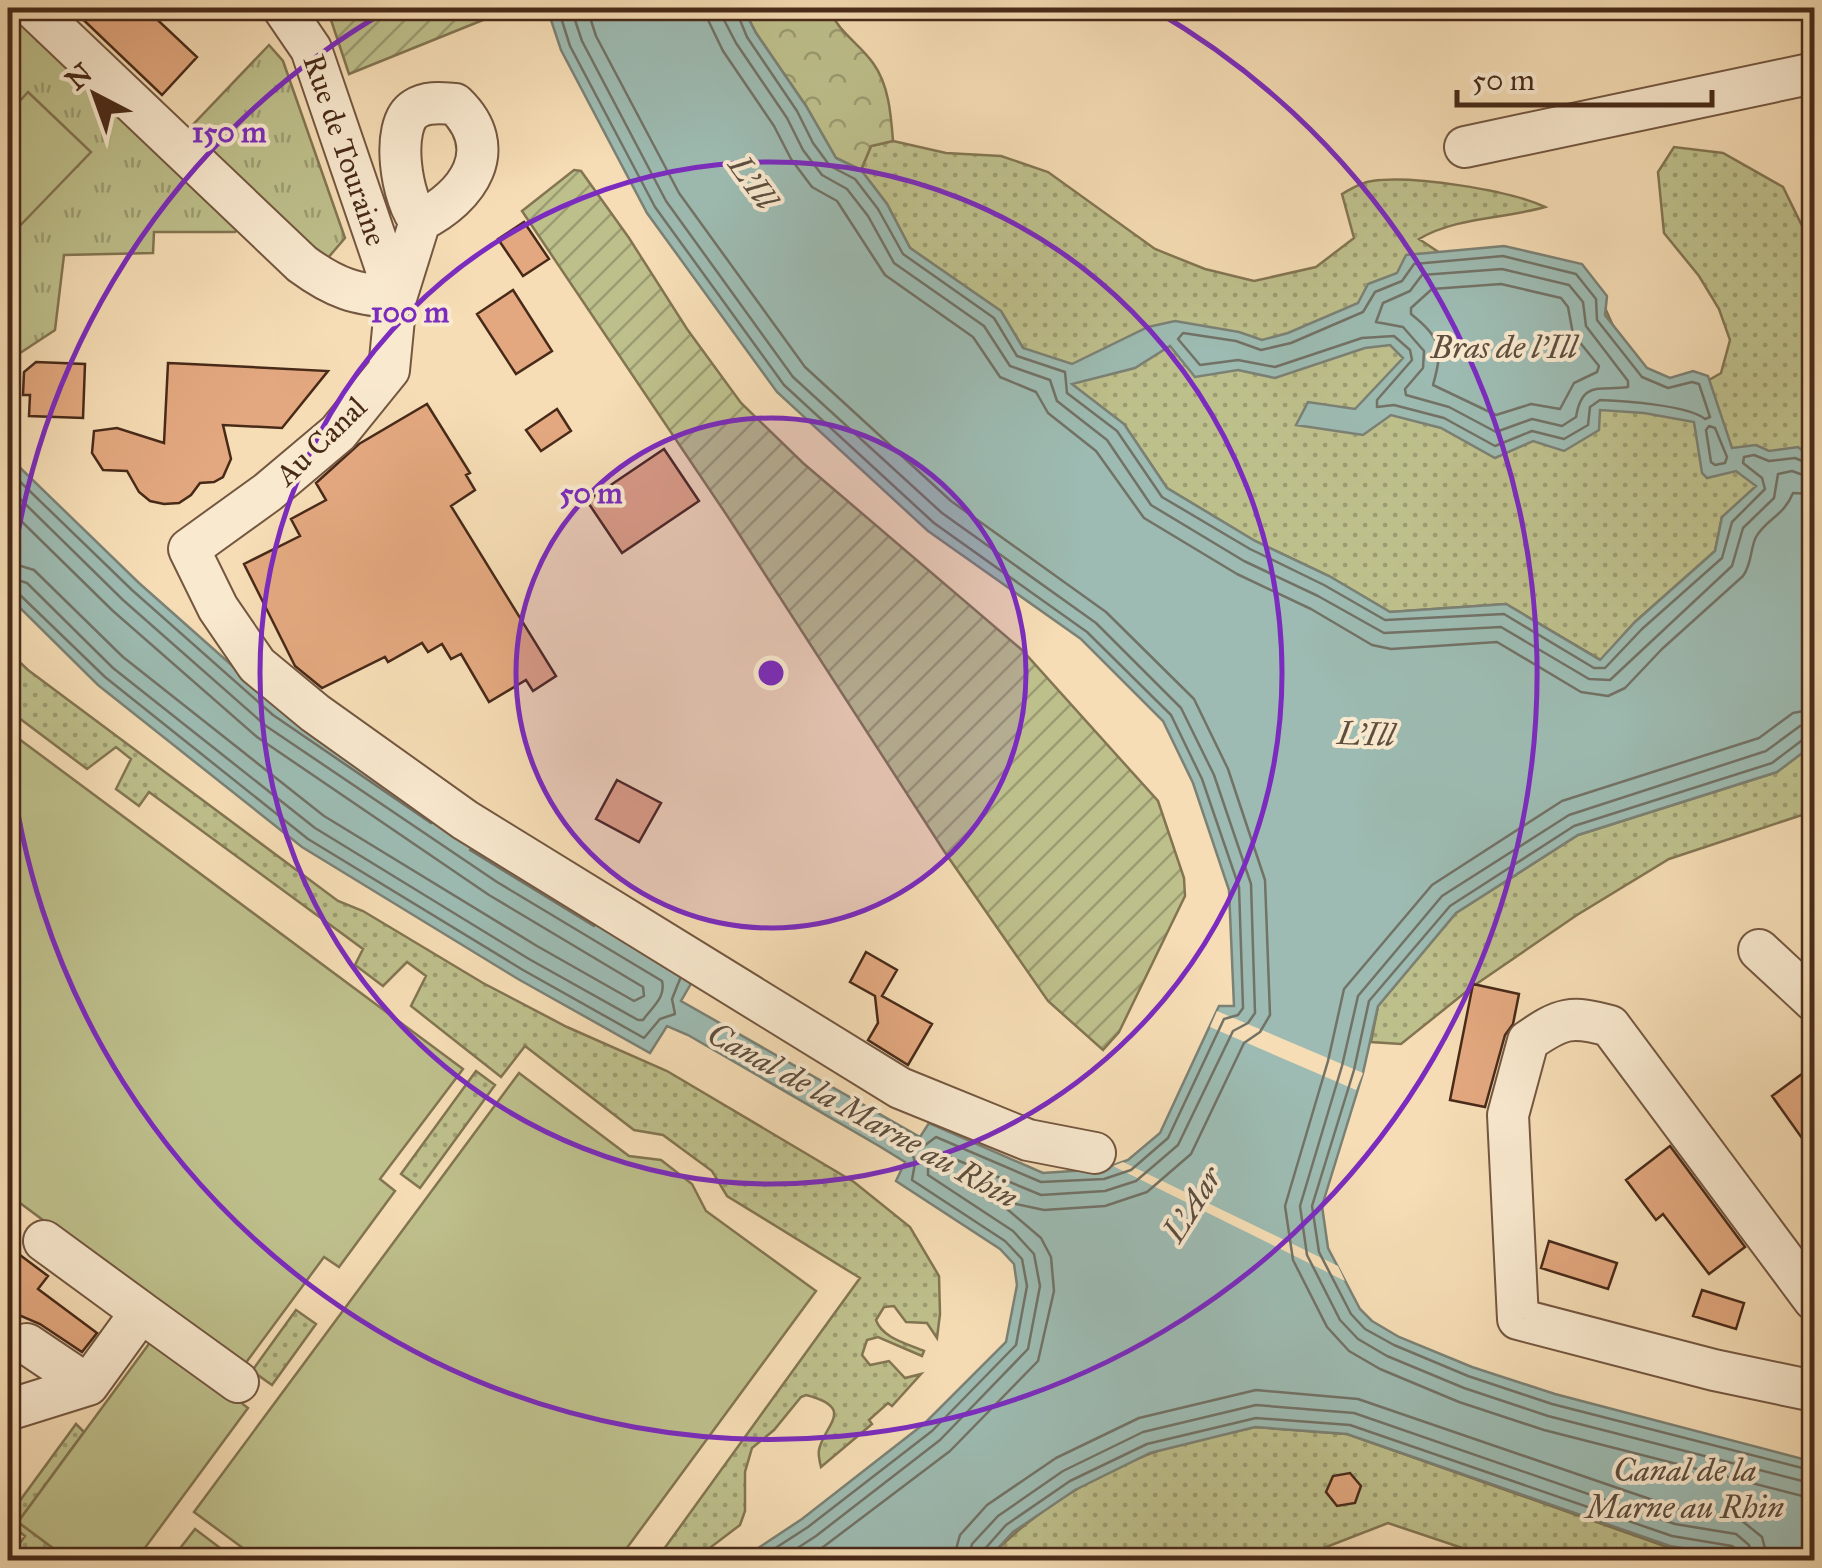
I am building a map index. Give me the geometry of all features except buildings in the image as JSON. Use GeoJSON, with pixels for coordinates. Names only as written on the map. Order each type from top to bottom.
{"type":"FeatureCollection","features":[{"type":"Feature","properties":{"kind":"street"},"geometry":{"type":"LineString","coordinates":[[33,8],[302,264],[326,282],[354,294],[396,298],[420,222]]}},
{"type":"Feature","properties":{"kind":"street","name":"Rue de Touraine"},"geometry":{"type":"LineString","coordinates":[[282,8],[312,49],[396,298]]}},
{"type":"Feature","properties":{"kind":"street"},"geometry":{"type":"LineString","coordinates":[[1465,148],[1814,73]]}},
{"type":"Feature","properties":{"kind":"street","name":"Au Canal"},"geometry":{"type":"LineString","coordinates":[[396,298],[388,370],[338,434],[268,492],[189,549],[218,608],[257,664],[315,713],[465,820],[900,1088],[1028,1140],[1095,1153]]}},
{"type":"Feature","properties":{"kind":"street"},"geometry":{"type":"LineString","coordinates":[[1759,950],[1814,1001]]}},
{"type":"Feature","properties":{"kind":"street"},"geometry":{"type":"LineString","coordinates":[[1814,1300],[1610,1026],[1580,1017],[1556,1022],[1528,1041],[1508,1115],[1518,1320],[1814,1391]]}},
{"type":"Feature","properties":{"kind":"street"},"geometry":{"type":"LineString","coordinates":[[44,1242],[238,1382]]}},
{"type":"Feature","properties":{"kind":"street"},"geometry":{"type":"LineString","coordinates":[[8,1410],[88,1386],[141,1312]]}},
{"type":"Feature","properties":{"kind":"street"},"geometry":{"type":"LineString","coordinates":[[27,1344],[88,1386]]}},
{"type":"Feature","properties":{"kind":"green space"},"geometry":{"type":"Polygon","coordinates":[[[8,8],[17,8],[245,224],[235,232],[154,232],[153,253],[64,255],[55,330],[8,361],[8,8]]]}},
{"type":"Feature","properties":{"kind":"green space"},"geometry":{"type":"Polygon","coordinates":[[[327,8],[483,8],[488,18],[349,74],[327,8]]]}},
{"type":"Feature","properties":{"kind":"green space"},"geometry":{"type":"Polygon","coordinates":[[[743,8],[828,8],[883,81],[893,141],[871,146],[861,170],[836,158],[743,8]]]}},
{"type":"Feature","properties":{"kind":"green space"},"geometry":{"type":"Polygon","coordinates":[[[269,45],[283,61],[345,238],[327,259],[186,132],[269,45]]]}},
{"type":"Feature","properties":{"kind":"green space"},"geometry":{"type":"Polygon","coordinates":[[[28,92],[91,152],[11,235],[8,114],[28,92]]]}},
{"type":"Feature","properties":{"kind":"green space"},"geometry":{"type":"Polygon","coordinates":[[[893,141],[946,153],[1001,156],[1048,172],[1155,249],[1205,269],[1254,281],[1316,267],[1354,238],[1342,194],[1364,183],[1435,182],[1529,201],[1545,207],[1464,222],[1419,239],[1452,261],[1593,281],[1630,364],[1690,391],[1721,373],[1730,340],[1719,309],[1699,276],[1664,233],[1658,172],[1674,147],[1723,153],[1783,187],[1814,256],[1814,479],[1722,517],[1715,551],[1635,622],[1601,660],[1506,604],[1390,612],[1329,576],[1255,541],[1167,488],[1124,424],[1023,348],[1001,311],[910,248],[887,204],[861,170],[871,146],[893,141]]]}},
{"type":"Feature","properties":{"kind":"green space"},"geometry":{"type":"Polygon","coordinates":[[[574,170],[581,171],[741,403],[803,463],[1022,650],[1158,801],[1184,878],[1185,896],[1119,1032],[1103,1050],[1048,1001],[944,851],[728,517],[522,211],[574,170]]]}},
{"type":"Feature","properties":{"kind":"green space"},"geometry":{"type":"Polygon","coordinates":[[[8,651],[28,670],[338,901],[363,911],[483,983],[567,1027],[667,1071],[854,1182],[910,1227],[939,1276],[937,1338],[927,1323],[906,1322],[894,1306],[884,1307],[876,1320],[890,1336],[924,1351],[922,1356],[878,1337],[867,1340],[862,1355],[870,1365],[889,1361],[905,1378],[921,1374],[892,1406],[888,1403],[869,1420],[872,1424],[821,1467],[819,1450],[834,1412],[821,1400],[801,1397],[774,1430],[752,1448],[745,1472],[745,1511],[740,1525],[694,1560],[656,1560],[860,1278],[727,1196],[712,1171],[663,1135],[634,1130],[525,1046],[501,1077],[411,1006],[426,976],[407,962],[383,986],[355,965],[363,949],[149,792],[139,806],[116,789],[131,759],[116,747],[87,769],[11,712],[8,715],[8,651]]]}},
{"type":"Feature","properties":{"kind":"green space"},"geometry":{"type":"Polygon","coordinates":[[[11,733],[463,1069],[380,1179],[395,1191],[339,1267],[324,1257],[242,1368],[8,1194],[11,733]]]}},
{"type":"Feature","properties":{"kind":"green space"},"geometry":{"type":"Polygon","coordinates":[[[1814,744],[1814,811],[1669,859],[1577,915],[1472,987],[1401,1044],[1371,1042],[1378,1006],[1456,913],[1578,835],[1777,772],[1814,744]]]}},
{"type":"Feature","properties":{"kind":"green space"},"geometry":{"type":"Polygon","coordinates":[[[476,1071],[495,1085],[420,1188],[401,1174],[476,1071]]]}},
{"type":"Feature","properties":{"kind":"green space"},"geometry":{"type":"Polygon","coordinates":[[[519,1073],[629,1156],[661,1160],[692,1184],[706,1211],[816,1291],[618,1560],[259,1560],[194,1512],[519,1073]]]}},
{"type":"Feature","properties":{"kind":"green space"},"geometry":{"type":"Polygon","coordinates":[[[296,1310],[316,1324],[272,1385],[252,1371],[296,1310]]]}},
{"type":"Feature","properties":{"kind":"green space"},"geometry":{"type":"Polygon","coordinates":[[[154,1337],[248,1408],[136,1560],[69,1560],[18,1522],[154,1337]]]}},
{"type":"Feature","properties":{"kind":"green space"},"geometry":{"type":"Polygon","coordinates":[[[76,1424],[84,1432],[18,1522],[69,1560],[8,1560],[25,1536],[8,1523],[8,1517],[76,1424]]]}},
{"type":"Feature","properties":{"kind":"green space"},"geometry":{"type":"Polygon","coordinates":[[[1255,1427],[1347,1434],[1670,1548],[1743,1560],[1498,1560],[1388,1523],[1293,1560],[987,1560],[1041,1512],[1104,1474],[1162,1449],[1255,1427]]]}},
{"type":"Feature","properties":{"kind":"green space"},"geometry":{"type":"Polygon","coordinates":[[[195,1529],[236,1560],[171,1560],[195,1529]]]}},
{"type":"Feature","properties":{"kind":"water"},"geometry":{"type":"Polygon","coordinates":[[[547,8],[743,8],[836,158],[861,170],[887,204],[910,248],[1001,311],[1023,348],[1072,364],[1148,327],[1175,321],[1262,340],[1288,333],[1358,303],[1368,284],[1397,273],[1406,255],[1504,246],[1582,264],[1607,296],[1605,315],[1647,368],[1670,378],[1693,371],[1708,376],[1732,448],[1756,445],[1769,451],[1798,447],[1814,459],[1814,744],[1777,772],[1578,835],[1456,913],[1378,1006],[1363,1073],[1322,1206],[1328,1248],[1360,1309],[1399,1337],[1472,1367],[1555,1394],[1814,1462],[1814,1560],[1758,1560],[1670,1546],[1347,1434],[1255,1427],[1150,1453],[1075,1490],[1013,1532],[987,1560],[740,1560],[802,1519],[925,1423],[1006,1342],[1017,1285],[1014,1264],[1000,1249],[896,1181],[905,1162],[879,1146],[667,1026],[650,1053],[518,979],[302,847],[98,685],[8,596],[8,456],[139,583],[280,708],[696,975],[681,1001],[920,1137],[929,1123],[1043,1173],[1103,1169],[1128,1160],[1160,1133],[1219,1006],[1234,1006],[1229,890],[1193,783],[1163,721],[1081,639],[928,531],[777,392],[647,213],[561,50],[547,8]],[[1390,345],[1365,348],[1275,378],[1238,370],[1195,377],[1170,346],[1135,368],[1072,384],[1124,424],[1167,488],[1255,541],[1329,576],[1390,612],[1506,604],[1600,660],[1635,622],[1715,551],[1722,517],[1756,486],[1736,471],[1707,478],[1702,473],[1694,422],[1644,413],[1600,410],[1599,430],[1564,451],[1533,441],[1495,458],[1441,428],[1391,415],[1363,435],[1296,425],[1308,402],[1355,409],[1403,358],[1390,345]]]}},
{"type":"Feature","properties":{"kind":"pier"},"geometry":{"type":"Polygon","coordinates":[[[1217,1011],[1363,1073],[1356,1090],[1210,1027],[1217,1011]]]}},
{"type":"Feature","properties":{"kind":"pier"},"geometry":{"type":"Polygon","coordinates":[[[1123,1162],[1338,1266],[1345,1281],[1113,1166],[1123,1162]]]}},
{"type":"Feature","properties":{"kind":"water label","name":"L'Ill"},"geometry":{"type":"Point","coordinates":[753,182]}},
{"type":"Feature","properties":{"kind":"water label","name":"Bras de l'Ill"},"geometry":{"type":"Point","coordinates":[1504,347]}},
{"type":"Feature","properties":{"kind":"water label","name":"L'Ill"},"geometry":{"type":"Point","coordinates":[1366,734]}},
{"type":"Feature","properties":{"kind":"water label","name":"Canal de la Marne au Rhin"},"geometry":{"type":"Point","coordinates":[863,1115]}},
{"type":"Feature","properties":{"kind":"water label","name":"L'Aar"},"geometry":{"type":"Point","coordinates":[1192,1204]}},
{"type":"Feature","properties":{"kind":"water label","name":"Canal de la Marne au Rhin"},"geometry":{"type":"Point","coordinates":[1685,1488]}}]}
